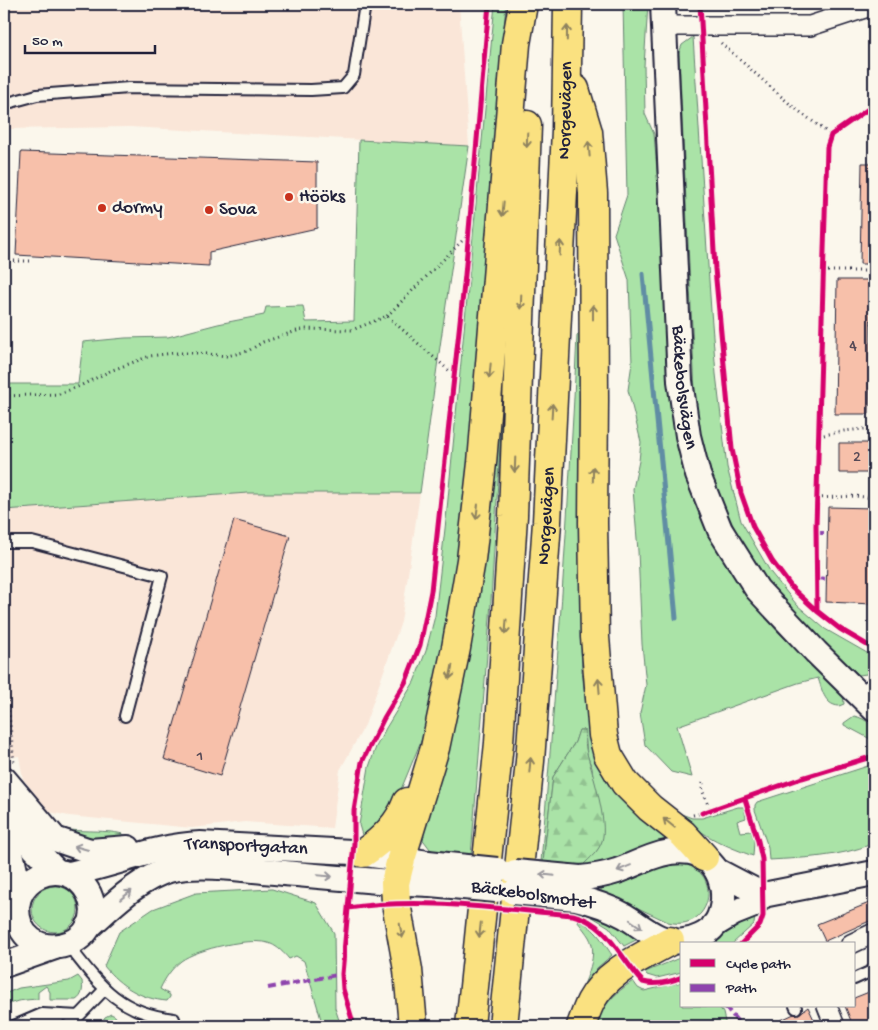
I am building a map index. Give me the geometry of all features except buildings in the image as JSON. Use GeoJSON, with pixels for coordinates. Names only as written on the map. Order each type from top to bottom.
{"type":"FeatureCollection","features":[{"type":"Feature","properties":{"kind":"highway"},"geometry":{"type":"LineString","coordinates":[[413,1026],[408,970],[396,903],[398,871],[442,719],[471,560],[482,464],[516,44],[523,4]]}},
{"type":"Feature","properties":{"kind":"highway","name":"Norgevägen"},"geometry":{"type":"LineString","coordinates":[[470,1026],[499,743],[512,545],[532,4]]}},
{"type":"Feature","properties":{"kind":"highway","name":"Norgevägen"},"geometry":{"type":"LineString","coordinates":[[503,1026],[530,762],[547,522],[566,130],[568,4]]}},
{"type":"Feature","properties":{"kind":"highway"},"geometry":{"type":"LineString","coordinates":[[567,62],[588,132],[592,193],[594,580],[598,679],[603,735],[608,755],[624,783],[650,808],[683,834],[711,864]]}},
{"type":"Feature","properties":{"kind":"highway"},"geometry":{"type":"LineString","coordinates":[[363,853],[387,834],[404,812],[429,746],[442,719]]}},
{"type":"Feature","properties":{"kind":"highway"},"geometry":{"type":"LineString","coordinates":[[581,1026],[592,1000],[608,979],[670,941]]}},
{"type":"Feature","properties":{"kind":"street"},"geometry":{"type":"LineString","coordinates":[[663,15],[700,24],[810,26],[874,5]]}},
{"type":"Feature","properties":{"kind":"street","name":"Bäckebolsvägen"},"geometry":{"type":"LineString","coordinates":[[663,15],[680,381],[688,436],[698,475],[720,530],[757,589],[816,652],[872,703]]}},
{"type":"Feature","properties":{"kind":"street"},"geometry":{"type":"LineString","coordinates":[[9,774],[38,821],[55,840],[90,850],[147,846],[164,848]]}},
{"type":"Feature","properties":{"kind":"street"},"geometry":{"type":"LineString","coordinates":[[4,805],[34,849],[62,873],[83,885],[90,896],[92,908],[88,926]]}},
{"type":"Feature","properties":{"kind":"street"},"geometry":{"type":"LineString","coordinates":[[4,828],[8,839],[14,907],[19,922],[27,935],[40,944],[62,946]]}},
{"type":"Feature","properties":{"kind":"street","name":"Transportgatan"},"geometry":{"type":"LineString","coordinates":[[14,907],[29,882],[38,876],[47,873],[88,870],[164,848],[200,844],[363,853],[398,871]]}},
{"type":"Feature","properties":{"kind":"street","name":"Bäckebolsmotet"},"geometry":{"type":"LineString","coordinates":[[429,874],[578,888],[649,933],[670,941],[683,942],[696,938],[734,913],[754,905],[763,896],[692,852],[668,852],[597,877],[578,888]]}},
{"type":"Feature","properties":{"kind":"street"},"geometry":{"type":"LineString","coordinates":[[711,864],[721,883],[722,897],[721,910],[714,925]]}},
{"type":"Feature","properties":{"kind":"street","name":"Transportgatan"},"geometry":{"type":"LineString","coordinates":[[4,965],[62,946],[81,936],[88,926],[128,893],[155,875],[184,867],[398,871],[429,874]]}},
{"type":"Feature","properties":{"kind":"street"},"geometry":{"type":"LineString","coordinates":[[763,896],[874,873]]}},
{"type":"Feature","properties":{"kind":"street"},"geometry":{"type":"LineString","coordinates":[[855,942],[874,933]]}},
{"type":"Feature","properties":{"kind":"street"},"geometry":{"type":"LineString","coordinates":[[828,1008],[835,1026]]}},
{"type":"Feature","properties":{"kind":"lane"},"geometry":{"type":"LineString","coordinates":[[4,104],[37,95],[129,88],[311,90],[344,88],[354,75],[366,4]]}},
{"type":"Feature","properties":{"kind":"lane"},"geometry":{"type":"LineString","coordinates":[[4,542],[32,542],[162,576],[125,716]]}},
{"type":"Feature","properties":{"kind":"lane"},"geometry":{"type":"LineString","coordinates":[[62,946],[105,989],[123,1004],[148,1014],[174,1019],[176,1026]]}},
{"type":"Feature","properties":{"kind":"lane"},"geometry":{"type":"LineString","coordinates":[[856,979],[874,970]]}},
{"type":"Feature","properties":{"kind":"lane"},"geometry":{"type":"LineString","coordinates":[[67,1026],[78,1021],[105,989]]}},
{"type":"Feature","properties":{"kind":"lane"},"geometry":{"type":"LineString","coordinates":[[14,1026],[42,1014],[78,1021]]}},
{"type":"Feature","properties":{"kind":"lane"},"geometry":{"type":"LineString","coordinates":[[33,1026],[45,1021],[78,1021]]}},
{"type":"Feature","properties":{"kind":"lane"},"geometry":{"type":"LineString","coordinates":[[56,1026],[78,1021]]}},
{"type":"Feature","properties":{"kind":"path"},"geometry":{"type":"LineString","coordinates":[[700,24],[792,106],[831,135]]}},
{"type":"Feature","properties":{"kind":"path"},"geometry":{"type":"LineString","coordinates":[[4,396],[59,394],[110,371],[150,356],[198,353],[227,356],[248,351],[263,342],[302,328],[352,330],[387,316],[468,234]]}},
{"type":"Feature","properties":{"kind":"path"},"geometry":{"type":"LineString","coordinates":[[4,261],[31,261]]}},
{"type":"Feature","properties":{"kind":"path"},"geometry":{"type":"LineString","coordinates":[[824,270],[874,272]]}},
{"type":"Feature","properties":{"kind":"path"},"geometry":{"type":"LineString","coordinates":[[387,316],[454,375]]}},
{"type":"Feature","properties":{"kind":"path"},"geometry":{"type":"LineString","coordinates":[[819,436],[874,428]]}},
{"type":"Feature","properties":{"kind":"path"},"geometry":{"type":"LineString","coordinates":[[817,498],[855,496],[874,498]]}},
{"type":"Feature","properties":{"kind":"path"},"geometry":{"type":"LineString","coordinates":[[4,666],[9,774]]}},
{"type":"Feature","properties":{"kind":"path"},"geometry":{"type":"LineString","coordinates":[[704,784],[702,789],[710,810]]}},
{"type":"Feature","properties":{"kind":"shaded area"},"geometry":{"type":"Polygon","coordinates":[[[4,4],[459,4],[469,146],[130,127],[4,129],[4,4]]]}},
{"type":"Feature","properties":{"kind":"shaded area"},"geometry":{"type":"Polygon","coordinates":[[[248,493],[420,493],[401,622],[365,725],[340,770],[332,828],[245,822],[192,828],[69,816],[50,812],[23,779],[19,756],[4,758],[4,510],[248,493]]]}},
{"type":"Feature","properties":{"kind":"green space"},"geometry":{"type":"Polygon","coordinates":[[[495,4],[506,4],[461,562],[432,707],[421,741],[388,821],[366,839],[362,835],[359,825],[369,767],[376,747],[386,728],[414,682],[426,651],[435,616],[446,520],[495,4]]]}},
{"type":"Feature","properties":{"kind":"green space"},"geometry":{"type":"Polygon","coordinates":[[[623,4],[648,4],[644,66],[645,114],[654,134],[664,257],[670,387],[674,421],[685,472],[707,529],[737,582],[778,632],[843,694],[844,704],[834,705],[827,700],[818,678],[798,683],[677,726],[692,777],[671,772],[645,745],[640,713],[646,685],[633,489],[641,442],[628,390],[632,363],[629,280],[614,234],[627,195],[623,4]]]}},
{"type":"Feature","properties":{"kind":"green space"},"geometry":{"type":"Polygon","coordinates":[[[693,37],[716,374],[727,467],[741,521],[771,573],[797,605],[825,629],[874,657],[874,673],[859,675],[803,622],[770,585],[733,526],[707,460],[701,438],[695,398],[679,53],[682,45],[693,37]]]}},
{"type":"Feature","properties":{"kind":"green space"},"geometry":{"type":"Polygon","coordinates":[[[359,140],[469,146],[420,493],[248,493],[4,510],[4,384],[78,384],[83,342],[125,338],[168,337],[218,324],[264,315],[266,307],[303,306],[306,322],[354,321],[359,140]]]}},
{"type":"Feature","properties":{"kind":"green space"},"geometry":{"type":"Polygon","coordinates":[[[507,327],[490,617],[471,856],[433,853],[421,837],[459,705],[479,575],[507,327]]]}},
{"type":"Feature","properties":{"kind":"green space"},"geometry":{"type":"Polygon","coordinates":[[[579,333],[581,334],[580,618],[582,671],[591,748],[606,781],[614,791],[669,839],[622,859],[585,867],[583,865],[596,852],[602,840],[592,768],[587,755],[585,730],[579,730],[575,742],[553,777],[543,862],[541,862],[562,599],[577,336],[579,333]]]}},
{"type":"Feature","properties":{"kind":"green space"},"geometry":{"type":"Polygon","coordinates":[[[854,716],[863,719],[869,724],[873,731],[874,741],[844,725],[854,716]]]}},
{"type":"Feature","properties":{"kind":"green space"},"geometry":{"type":"Polygon","coordinates":[[[579,730],[585,730],[586,750],[602,811],[603,833],[601,845],[583,865],[543,862],[553,777],[575,742],[579,730]]]}},
{"type":"Feature","properties":{"kind":"green space"},"geometry":{"type":"Polygon","coordinates":[[[874,764],[874,839],[871,841],[872,844],[847,852],[769,860],[768,847],[755,810],[757,802],[874,764]]]}},
{"type":"Feature","properties":{"kind":"green space"},"geometry":{"type":"Polygon","coordinates":[[[738,807],[744,807],[746,818],[737,821],[740,832],[751,831],[754,841],[753,856],[712,838],[694,827],[676,812],[692,818],[702,818],[738,807]]]}},
{"type":"Feature","properties":{"kind":"green space"},"geometry":{"type":"Polygon","coordinates":[[[60,828],[77,831],[119,833],[130,838],[100,844],[60,828]]]}},
{"type":"Feature","properties":{"kind":"green space"},"geometry":{"type":"Polygon","coordinates":[[[672,863],[689,866],[701,873],[707,884],[708,897],[704,908],[696,918],[684,923],[668,922],[610,895],[601,893],[601,887],[628,881],[672,863]]]}},
{"type":"Feature","properties":{"kind":"green space"},"geometry":{"type":"Polygon","coordinates":[[[50,886],[60,886],[74,896],[78,909],[74,922],[68,928],[60,932],[50,932],[36,922],[32,914],[32,904],[42,890],[50,886]]]}},
{"type":"Feature","properties":{"kind":"green space"},"geometry":{"type":"Polygon","coordinates":[[[272,889],[316,903],[334,933],[335,1008],[341,1026],[323,1026],[304,961],[296,956],[289,959],[281,950],[271,944],[262,942],[238,943],[211,948],[189,956],[175,967],[160,989],[170,995],[167,1001],[148,998],[132,990],[117,980],[104,966],[119,932],[153,909],[196,893],[272,889]]]}},
{"type":"Feature","properties":{"kind":"green space"},"geometry":{"type":"Polygon","coordinates":[[[586,913],[619,927],[636,940],[624,946],[609,927],[586,913]]]}},
{"type":"Feature","properties":{"kind":"green space"},"geometry":{"type":"Polygon","coordinates":[[[755,916],[754,924],[734,942],[715,942],[739,923],[755,916]]]}},
{"type":"Feature","properties":{"kind":"green space"},"geometry":{"type":"Polygon","coordinates":[[[577,921],[593,930],[612,955],[597,968],[580,995],[593,951],[589,937],[577,921]]]}},
{"type":"Feature","properties":{"kind":"green space"},"geometry":{"type":"Polygon","coordinates":[[[680,958],[680,972],[657,978],[647,975],[645,972],[680,958]]]}},
{"type":"Feature","properties":{"kind":"green space"},"geometry":{"type":"Polygon","coordinates":[[[78,976],[82,981],[82,989],[80,996],[76,1000],[50,1000],[50,992],[46,986],[38,992],[38,999],[16,1002],[4,1007],[4,994],[19,988],[69,981],[78,976]]]}},
{"type":"Feature","properties":{"kind":"green space"},"geometry":{"type":"Polygon","coordinates":[[[633,981],[638,988],[644,991],[680,982],[680,1008],[720,1008],[726,1026],[594,1026],[610,1001],[633,981]]]}},
{"type":"Feature","properties":{"kind":"green space"},"geometry":{"type":"Polygon","coordinates":[[[111,1014],[115,1016],[121,1026],[99,1026],[105,1017],[111,1014]]]}},
{"type":"Feature","properties":{"kind":"waterway"},"geometry":{"type":"LineString","coordinates":[[643,274],[676,618]]}},
{"type":"Feature","properties":{"kind":"marked path"},"geometry":{"type":"LineString","coordinates":[[816,533],[828,533]]}},
{"type":"Feature","properties":{"kind":"marked path"},"geometry":{"type":"LineString","coordinates":[[817,578],[829,579]]}},
{"type":"Feature","properties":{"kind":"marked path"},"geometry":{"type":"LineString","coordinates":[[268,988],[342,974]]}},
{"type":"Feature","properties":{"kind":"marked path"},"geometry":{"type":"LineString","coordinates":[[727,1008],[741,1026]]}},
{"type":"Feature","properties":{"kind":"cycle path"},"geometry":{"type":"LineString","coordinates":[[354,1026],[343,989],[342,974],[354,843],[354,811],[362,762],[384,718],[406,681],[420,645],[431,591],[465,275],[489,4]]}},
{"type":"Feature","properties":{"kind":"cycle path"},"geometry":{"type":"LineString","coordinates":[[700,4],[715,269],[732,449],[741,493],[753,527],[772,561],[792,588],[840,629],[874,649]]}},
{"type":"Feature","properties":{"kind":"cycle path"},"geometry":{"type":"LineString","coordinates":[[817,611],[816,526],[827,147],[831,135],[874,105]]}},
{"type":"Feature","properties":{"kind":"cycle path"},"geometry":{"type":"LineString","coordinates":[[702,813],[802,778],[874,756]]}},
{"type":"Feature","properties":{"kind":"cycle path"},"geometry":{"type":"LineString","coordinates":[[743,942],[760,925],[763,916],[762,859],[745,799]]}},
{"type":"Feature","properties":{"kind":"cycle path"},"geometry":{"type":"LineString","coordinates":[[348,908],[376,905],[432,904],[573,915],[585,919],[605,934],[643,982],[663,983],[680,978]]}},
{"type":"Feature","properties":{"kind":"place","name":"Hööks"},"geometry":{"type":"Point","coordinates":[289,197]}},
{"type":"Feature","properties":{"kind":"place","name":"dormy"},"geometry":{"type":"Point","coordinates":[102,208]}},
{"type":"Feature","properties":{"kind":"place","name":"Sova"},"geometry":{"type":"Point","coordinates":[209,210]}}]}
